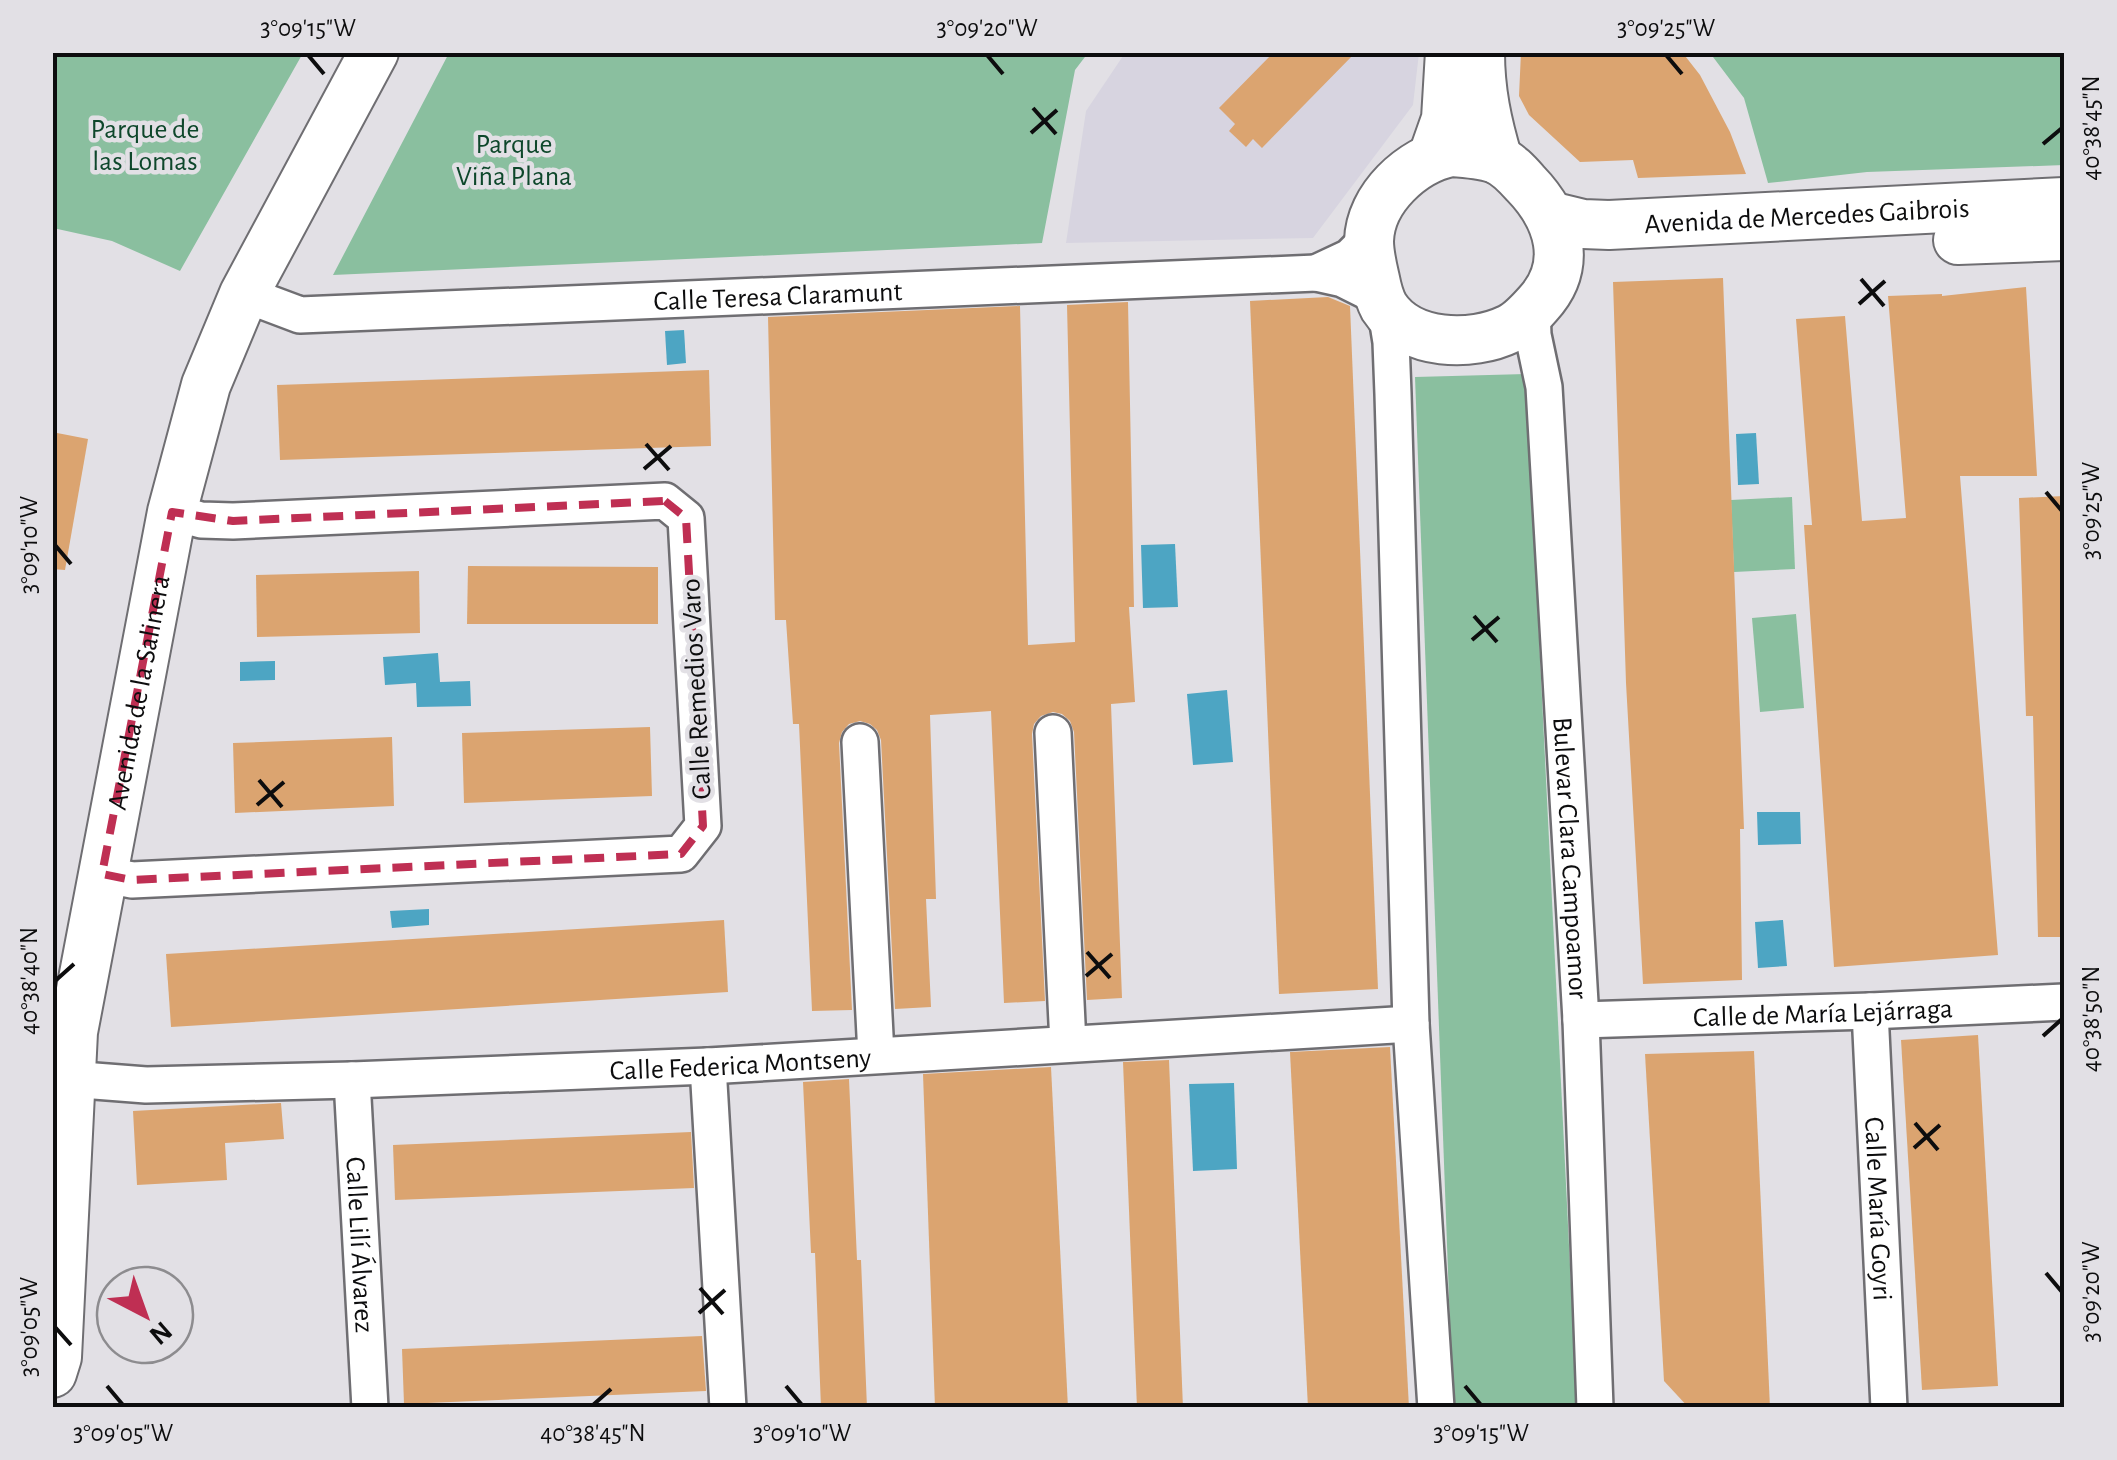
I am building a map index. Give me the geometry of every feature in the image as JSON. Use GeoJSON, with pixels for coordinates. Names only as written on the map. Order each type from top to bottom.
{"type":"FeatureCollection","features":[{"type":"Feature","properties":{"kind":"street","name":"Avenida de la Salinera"},"geometry":{"type":"LineString","coordinates":[[52,1374],[57,1357],[73,1032],[172,512],[206,386],[244,294],[374,52]]}},
{"type":"Feature","properties":{"kind":"street"},"geometry":{"type":"LineString","coordinates":[[1432,156],[1446,119],[1450,52]]}},
{"type":"Feature","properties":{"kind":"street"},"geometry":{"type":"LineString","coordinates":[[1480,52],[1485,118],[1498,160]]}},
{"type":"Feature","properties":{"kind":"street"},"geometry":{"type":"LineString","coordinates":[[1383,304],[1404,326],[1424,336],[1466,341],[1513,328],[1545,291],[1558,236],[1550,216],[1535,193],[1498,160],[1451,152],[1432,156],[1395,184],[1378,209],[1369,238],[1371,262],[1391,342],[1411,1024],[1436,1408]]}},
{"type":"Feature","properties":{"kind":"street","name":"Avenida de Mercedes Gaibrois"},"geometry":{"type":"LineString","coordinates":[[1550,216],[1608,225],[2064,202]]}},
{"type":"Feature","properties":{"kind":"street","name":"Avenida de Mercedes Gaibrois"},"geometry":{"type":"LineString","coordinates":[[1545,291],[1608,254],[2064,236]]}},
{"type":"Feature","properties":{"kind":"street","name":"Calle Teresa Claramunt"},"geometry":{"type":"LineString","coordinates":[[1316,273],[1350,257],[1369,238]]}},
{"type":"Feature","properties":{"kind":"street","name":"Calle Teresa Claramunt"},"geometry":{"type":"LineString","coordinates":[[244,294],[300,315],[1316,273],[1343,279],[1383,304]]}},
{"type":"Feature","properties":{"kind":"street","name":"Bulevar Clara Campoamor"},"geometry":{"type":"LineString","coordinates":[[1545,291],[1533,335],[1544,387],[1580,1020],[1595,1408]]}},
{"type":"Feature","properties":{"kind":"street","name":"Calle Remedios Varo"},"geometry":{"type":"LineString","coordinates":[[102,874],[132,880],[680,854],[703,826],[686,518],[664,501],[233,521],[201,520],[172,512]]}},
{"type":"Feature","properties":{"kind":"street"},"geometry":{"type":"LineString","coordinates":[[1053,733],[1068,1044]]}},
{"type":"Feature","properties":{"kind":"street"},"geometry":{"type":"LineString","coordinates":[[860,742],[876,1055]]}},
{"type":"Feature","properties":{"kind":"street","name":"Calle de María Lejárraga"},"geometry":{"type":"LineString","coordinates":[[1580,1020],[2064,1002]]}},
{"type":"Feature","properties":{"kind":"street","name":"Calle María Goyri"},"geometry":{"type":"LineString","coordinates":[[1870,1011],[1889,1408]]}},
{"type":"Feature","properties":{"kind":"street","name":"Calle Federica Montseny"},"geometry":{"type":"LineString","coordinates":[[69,1079],[146,1085],[708,1066],[1411,1024]]}},
{"type":"Feature","properties":{"kind":"street"},"geometry":{"type":"LineString","coordinates":[[708,1066],[728,1408]]}},
{"type":"Feature","properties":{"kind":"street","name":"Calle Lilí Álvarez"},"geometry":{"type":"LineString","coordinates":[[352,1080],[370,1408]]}},
{"type":"Feature","properties":{"kind":"highlighted area"},"geometry":{"type":"Polygon","coordinates":[[[665,501],[686,518],[703,826],[681,854],[132,880],[102,874],[172,512],[233,521],[665,501]]]}},
{"type":"Feature","properties":{"kind":"shaded area"},"geometry":{"type":"Polygon","coordinates":[[[1125,53],[1419,53],[1413,105],[1313,238],[1066,243],[1086,111],[1125,53]]]}},
{"type":"Feature","properties":{"kind":"green space","name":"Parque de las Lomas"},"geometry":{"type":"Polygon","coordinates":[[[53,52],[303,53],[180,271],[112,241],[53,228],[53,52]]]}},
{"type":"Feature","properties":{"kind":"green space","name":"Parque Viña Plana"},"geometry":{"type":"Polygon","coordinates":[[[449,52],[1088,53],[1075,70],[1042,243],[333,275],[449,52]]]}},
{"type":"Feature","properties":{"kind":"green space"},"geometry":{"type":"Polygon","coordinates":[[[1710,53],[2064,53],[2064,165],[1867,172],[1768,183],[1744,98],[1710,53]]]}},
{"type":"Feature","properties":{"kind":"green space"},"geometry":{"type":"Polygon","coordinates":[[[1526,374],[1577,1407],[1453,1407],[1415,377],[1526,374]]]}},
{"type":"Feature","properties":{"kind":"green space"},"geometry":{"type":"Polygon","coordinates":[[[1792,497],[1795,569],[1734,572],[1731,500],[1792,497]]]}},
{"type":"Feature","properties":{"kind":"green space"},"geometry":{"type":"Polygon","coordinates":[[[1796,614],[1804,708],[1760,712],[1752,618],[1796,614]]]}},
{"type":"Feature","properties":{"kind":"water"},"geometry":{"type":"Polygon","coordinates":[[[684,330],[686,363],[667,365],[665,331],[684,330]]]}},
{"type":"Feature","properties":{"kind":"water"},"geometry":{"type":"Polygon","coordinates":[[[1756,433],[1759,484],[1738,485],[1736,434],[1756,433]]]}},
{"type":"Feature","properties":{"kind":"water"},"geometry":{"type":"Polygon","coordinates":[[[1175,544],[1178,607],[1143,608],[1141,545],[1175,544]]]}},
{"type":"Feature","properties":{"kind":"water"},"geometry":{"type":"Polygon","coordinates":[[[438,653],[440,682],[470,681],[471,706],[417,707],[416,683],[385,685],[383,657],[438,653]]]}},
{"type":"Feature","properties":{"kind":"water"},"geometry":{"type":"Polygon","coordinates":[[[275,661],[275,680],[240,681],[240,662],[275,661]]]}},
{"type":"Feature","properties":{"kind":"water"},"geometry":{"type":"Polygon","coordinates":[[[1227,690],[1233,762],[1193,765],[1187,694],[1227,690]]]}},
{"type":"Feature","properties":{"kind":"water"},"geometry":{"type":"Polygon","coordinates":[[[1757,812],[1800,812],[1801,844],[1758,845],[1757,812]]]}},
{"type":"Feature","properties":{"kind":"water"},"geometry":{"type":"Polygon","coordinates":[[[429,909],[429,925],[392,928],[390,911],[429,909]]]}},
{"type":"Feature","properties":{"kind":"water"},"geometry":{"type":"Polygon","coordinates":[[[1783,920],[1787,966],[1758,968],[1755,922],[1783,920]]]}},
{"type":"Feature","properties":{"kind":"water"},"geometry":{"type":"Polygon","coordinates":[[[1234,1083],[1237,1169],[1193,1171],[1189,1084],[1234,1083]]]}},
{"type":"Feature","properties":{"kind":"building"},"geometry":{"type":"Polygon","coordinates":[[[1274,52],[1356,52],[1262,148],[1253,139],[1246,147],[1229,131],[1235,124],[1219,108],[1274,52]]]}},
{"type":"Feature","properties":{"kind":"building"},"geometry":{"type":"Polygon","coordinates":[[[1521,52],[1682,52],[1700,75],[1730,132],[1746,174],[1638,178],[1633,160],[1580,162],[1529,115],[1519,96],[1521,52]]]}},
{"type":"Feature","properties":{"kind":"building"},"geometry":{"type":"Polygon","coordinates":[[[1723,278],[1744,829],[1740,829],[1742,980],[1643,984],[1626,683],[1613,282],[1723,278]]]}},
{"type":"Feature","properties":{"kind":"building"},"geometry":{"type":"Polygon","coordinates":[[[2026,287],[2037,476],[1960,476],[1998,955],[1834,967],[1804,525],[1812,525],[1796,319],[1845,316],[1862,521],[1906,518],[1888,296],[1942,296],[2026,287]]]}},
{"type":"Feature","properties":{"kind":"building"},"geometry":{"type":"Polygon","coordinates":[[[1328,297],[1350,306],[1378,989],[1279,994],[1250,301],[1328,297]]]}},
{"type":"Feature","properties":{"kind":"building"},"geometry":{"type":"Polygon","coordinates":[[[1128,302],[1134,607],[1129,607],[1135,702],[1111,704],[1122,998],[1087,1000],[1074,732],[1070,721],[1053,712],[1041,716],[1032,734],[1045,1001],[1004,1003],[991,711],[930,715],[936,899],[926,899],[931,1007],[895,1009],[881,740],[877,730],[860,721],[849,724],[842,732],[839,743],[852,1010],[812,1011],[799,724],[793,724],[786,620],[775,620],[768,317],[1020,306],[1028,645],[1075,642],[1067,305],[1128,302]]]}},
{"type":"Feature","properties":{"kind":"building"},"geometry":{"type":"Polygon","coordinates":[[[709,370],[711,446],[280,460],[277,385],[709,370]]]}},
{"type":"Feature","properties":{"kind":"building"},"geometry":{"type":"Polygon","coordinates":[[[52,432],[88,439],[65,570],[52,569],[52,432]]]}},
{"type":"Feature","properties":{"kind":"building"},"geometry":{"type":"Polygon","coordinates":[[[2064,496],[2064,937],[2038,937],[2033,716],[2026,716],[2019,498],[2064,496]]]}},
{"type":"Feature","properties":{"kind":"building"},"geometry":{"type":"Polygon","coordinates":[[[468,566],[658,567],[658,624],[467,624],[468,566]]]}},
{"type":"Feature","properties":{"kind":"building"},"geometry":{"type":"Polygon","coordinates":[[[419,571],[420,633],[257,637],[256,575],[419,571]]]}},
{"type":"Feature","properties":{"kind":"building"},"geometry":{"type":"Polygon","coordinates":[[[650,727],[652,796],[464,803],[462,733],[650,727]]]}},
{"type":"Feature","properties":{"kind":"building"},"geometry":{"type":"Polygon","coordinates":[[[392,737],[394,806],[235,813],[233,743],[392,737]]]}},
{"type":"Feature","properties":{"kind":"building"},"geometry":{"type":"Polygon","coordinates":[[[724,920],[728,992],[171,1027],[166,954],[724,920]]]}},
{"type":"Feature","properties":{"kind":"building"},"geometry":{"type":"Polygon","coordinates":[[[1978,1035],[1998,1386],[1922,1390],[1901,1040],[1978,1035]]]}},
{"type":"Feature","properties":{"kind":"building"},"geometry":{"type":"Polygon","coordinates":[[[1390,1047],[1409,1408],[1308,1408],[1290,1052],[1390,1047]]]}},
{"type":"Feature","properties":{"kind":"building"},"geometry":{"type":"Polygon","coordinates":[[[1754,1051],[1770,1408],[1689,1408],[1664,1381],[1645,1054],[1754,1051]]]}},
{"type":"Feature","properties":{"kind":"building"},"geometry":{"type":"Polygon","coordinates":[[[1169,1060],[1183,1408],[1137,1408],[1123,1062],[1169,1060]]]}},
{"type":"Feature","properties":{"kind":"building"},"geometry":{"type":"Polygon","coordinates":[[[1051,1067],[1068,1408],[935,1408],[923,1074],[1051,1067]]]}},
{"type":"Feature","properties":{"kind":"building"},"geometry":{"type":"Polygon","coordinates":[[[849,1079],[867,1408],[821,1408],[803,1082],[849,1079]]]}},
{"type":"Feature","properties":{"kind":"building"},"geometry":{"type":"Polygon","coordinates":[[[281,1103],[284,1139],[225,1143],[227,1180],[137,1185],[133,1111],[281,1103]]]}},
{"type":"Feature","properties":{"kind":"building"},"geometry":{"type":"Polygon","coordinates":[[[691,1132],[694,1188],[395,1200],[393,1145],[691,1132]]]}},
{"type":"Feature","properties":{"kind":"building"},"geometry":{"type":"Polygon","coordinates":[[[702,1336],[706,1391],[404,1404],[402,1349],[702,1336]]]}}]}
